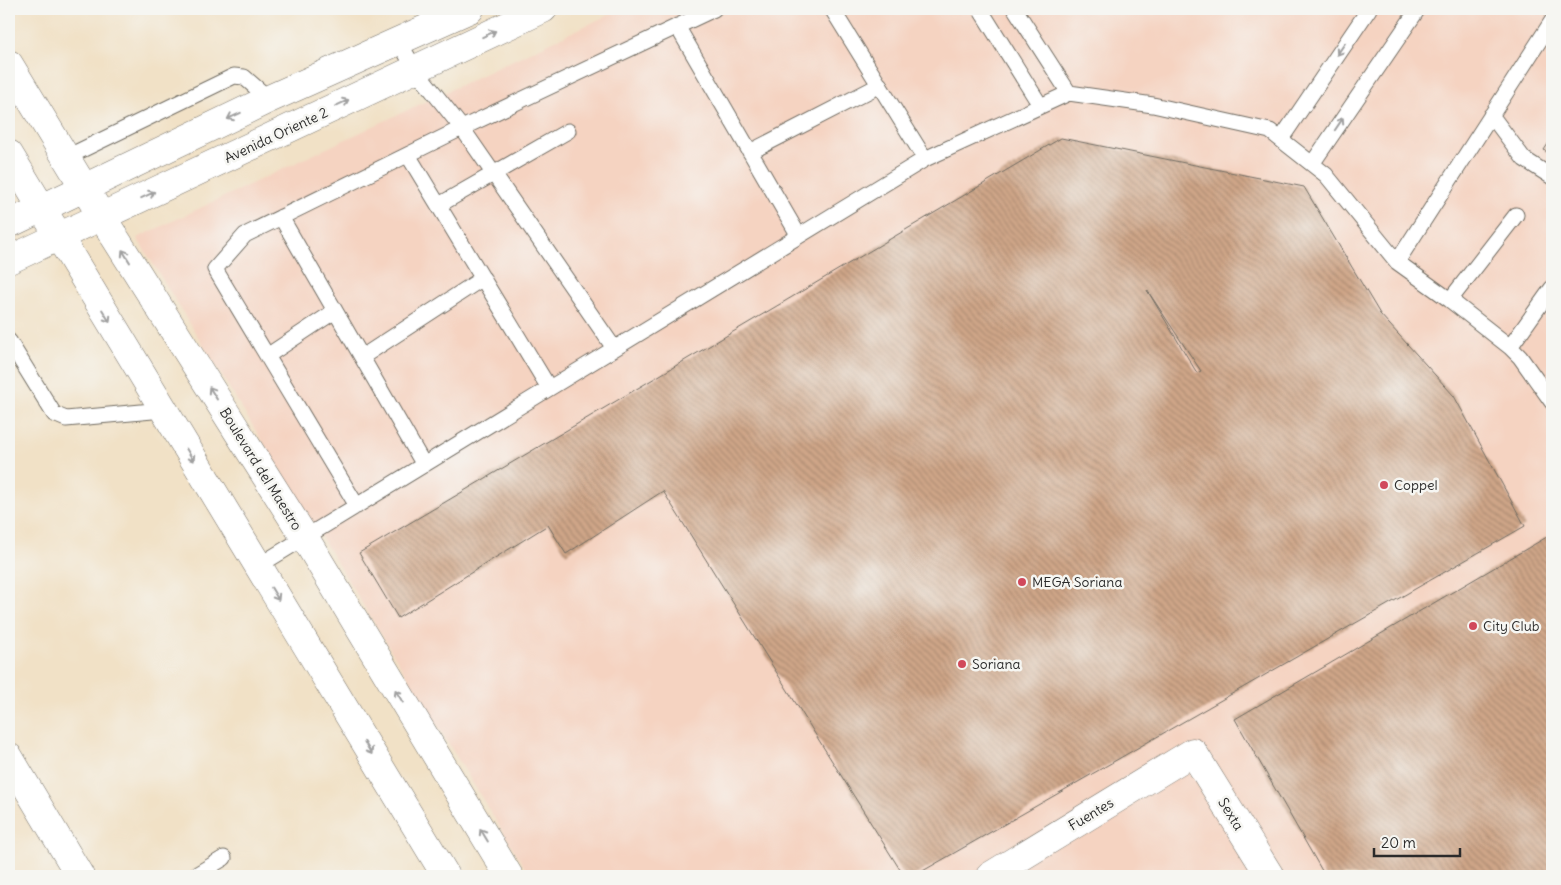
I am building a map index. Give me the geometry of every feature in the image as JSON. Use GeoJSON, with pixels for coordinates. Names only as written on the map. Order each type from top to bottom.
{"type":"FeatureCollection","features":[{"type":"Feature","properties":{"kind":"main road"},"geometry":{"type":"LineString","coordinates":[[9,224],[269,99],[399,42],[429,18],[470,9]]}},
{"type":"Feature","properties":{"kind":"main road","name":"Avenida Oriente 2"},"geometry":{"type":"LineString","coordinates":[[9,260],[543,9]]}},
{"type":"Feature","properties":{"kind":"main road","name":"Boulevard del Maestro"},"geometry":{"type":"LineString","coordinates":[[9,64],[65,158],[305,538],[509,876]]}},
{"type":"Feature","properties":{"kind":"main road"},"geometry":{"type":"LineString","coordinates":[[9,154],[446,876]]}},
{"type":"Feature","properties":{"kind":"main road","name":"Fuentes"},"geometry":{"type":"LineString","coordinates":[[990,876],[1192,752]]}},
{"type":"Feature","properties":{"kind":"main road","name":"Sexta"},"geometry":{"type":"LineString","coordinates":[[1192,752],[1270,876]]}},
{"type":"Feature","properties":{"kind":"main road"},"geometry":{"type":"LineString","coordinates":[[9,757],[80,876]]}},
{"type":"Feature","properties":{"kind":"lane"},"geometry":{"type":"LineString","coordinates":[[357,506],[215,269],[245,235],[462,128],[714,9]]}},
{"type":"Feature","properties":{"kind":"lane"},"geometry":{"type":"LineString","coordinates":[[832,9],[925,159]]}},
{"type":"Feature","properties":{"kind":"lane"},"geometry":{"type":"LineString","coordinates":[[980,9],[1040,105]]}},
{"type":"Feature","properties":{"kind":"lane"},"geometry":{"type":"LineString","coordinates":[[1016,9],[1069,93]]}},
{"type":"Feature","properties":{"kind":"lane"},"geometry":{"type":"LineString","coordinates":[[1280,139],[1369,9]]}},
{"type":"Feature","properties":{"kind":"lane"},"geometry":{"type":"LineString","coordinates":[[1312,164],[1418,9]]}},
{"type":"Feature","properties":{"kind":"lane"},"geometry":{"type":"LineString","coordinates":[[1397,262],[1552,21]]}},
{"type":"Feature","properties":{"kind":"lane"},"geometry":{"type":"LineString","coordinates":[[677,26],[799,236]]}},
{"type":"Feature","properties":{"kind":"lane"},"geometry":{"type":"LineString","coordinates":[[399,42],[415,69],[462,128],[614,348]]}},
{"type":"Feature","properties":{"kind":"lane"},"geometry":{"type":"LineString","coordinates":[[65,158],[234,76],[244,76],[269,99]]}},
{"type":"Feature","properties":{"kind":"lane"},"geometry":{"type":"LineString","coordinates":[[750,152],[880,86]]}},
{"type":"Feature","properties":{"kind":"lane"},"geometry":{"type":"LineString","coordinates":[[258,566],[925,159],[1069,93],[1153,105],[1270,131],[1326,175],[1397,262],[1510,347],[1520,357],[1552,402]]}},
{"type":"Feature","properties":{"kind":"lane"},"geometry":{"type":"LineString","coordinates":[[1491,115],[1524,158],[1552,177]]}},
{"type":"Feature","properties":{"kind":"lane"},"geometry":{"type":"LineString","coordinates":[[439,205],[568,131]]}},
{"type":"Feature","properties":{"kind":"lane"},"geometry":{"type":"LineString","coordinates":[[408,155],[549,388]]}},
{"type":"Feature","properties":{"kind":"lane"},"geometry":{"type":"LineString","coordinates":[[1450,300],[1516,215]]}},
{"type":"Feature","properties":{"kind":"lane"},"geometry":{"type":"LineString","coordinates":[[281,217],[424,465]]}},
{"type":"Feature","properties":{"kind":"lane"},"geometry":{"type":"LineString","coordinates":[[362,357],[483,278]]}},
{"type":"Feature","properties":{"kind":"lane"},"geometry":{"type":"LineString","coordinates":[[1510,347],[1552,288]]}},
{"type":"Feature","properties":{"kind":"lane"},"geometry":{"type":"LineString","coordinates":[[267,356],[335,311]]}},
{"type":"Feature","properties":{"kind":"lane"},"geometry":{"type":"LineString","coordinates":[[9,341],[54,414],[66,419],[163,410]]}},
{"type":"Feature","properties":{"kind":"lane"},"geometry":{"type":"LineString","coordinates":[[194,876],[224,858]]}},
{"type":"Feature","properties":{"kind":"shaded area"},"geometry":{"type":"Polygon","coordinates":[[[621,9],[1552,9],[1552,876],[530,876],[137,238],[621,9]]]}},
{"type":"Feature","properties":{"kind":"building"},"geometry":{"type":"Polygon","coordinates":[[[1061,138],[1304,187],[1380,314],[1454,396],[1525,526],[914,876],[904,876],[663,491],[566,554],[548,525],[398,618],[359,553],[1061,138]],[[1147,290],[1197,373],[1201,371],[1147,290]]]}},
{"type":"Feature","properties":{"kind":"building"},"geometry":{"type":"Polygon","coordinates":[[[1552,138],[1552,155],[1544,150],[1552,138]]]}},
{"type":"Feature","properties":{"kind":"building","name":"City Club"},"geometry":{"type":"Polygon","coordinates":[[[1552,534],[1552,876],[1325,876],[1235,719],[1552,534]]]}},
{"type":"Feature","properties":{"kind":"place","name":"Coppel"},"geometry":{"type":"Point","coordinates":[1384,485]}},
{"type":"Feature","properties":{"kind":"place","name":"MEGA Soriana"},"geometry":{"type":"Point","coordinates":[1022,582]}},
{"type":"Feature","properties":{"kind":"place","name":"City Club"},"geometry":{"type":"Point","coordinates":[1473,626]}},
{"type":"Feature","properties":{"kind":"place","name":"Soriana"},"geometry":{"type":"Point","coordinates":[962,664]}}]}
